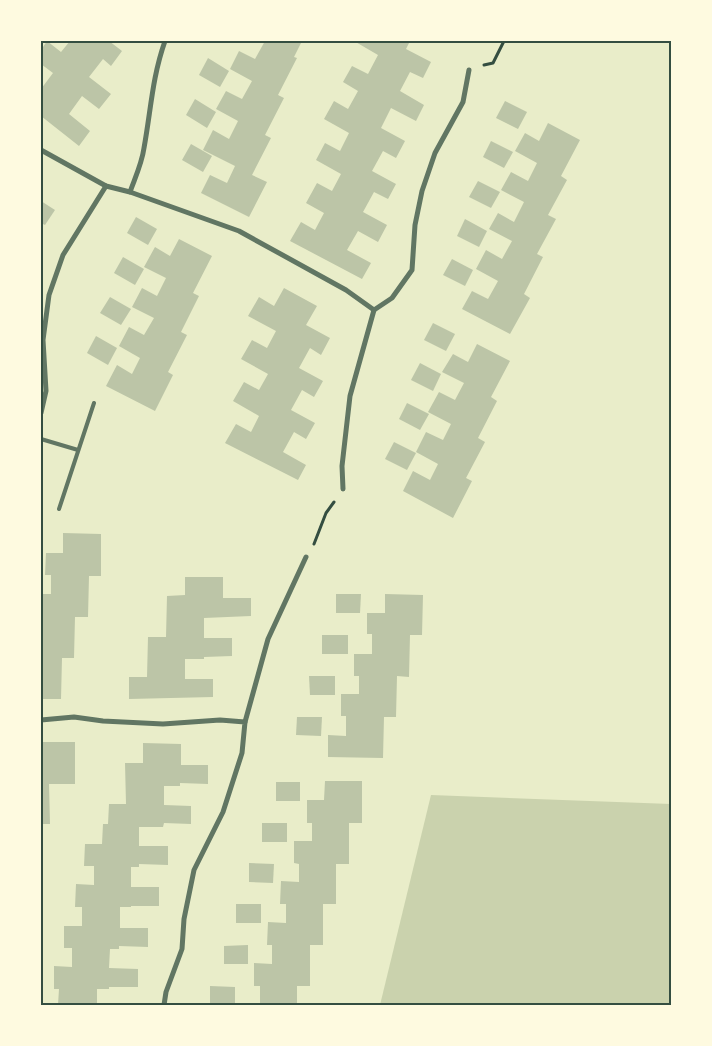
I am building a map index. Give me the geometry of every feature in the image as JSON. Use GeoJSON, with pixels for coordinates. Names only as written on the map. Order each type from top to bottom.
{"type":"FeatureCollection","features":[{"type":"Feature","properties":{"kind":"street"},"geometry":{"type":"LineString","coordinates":[[130,192],[144,150],[154,80],[165,41]]}},
{"type":"Feature","properties":{"kind":"street"},"geometry":{"type":"LineString","coordinates":[[343,489],[342,466],[350,396],[374,310],[392,298],[412,270],[415,225],[422,191],[435,153],[463,102],[469,70]]}},
{"type":"Feature","properties":{"kind":"street"},"geometry":{"type":"LineString","coordinates":[[41,150],[106,186],[130,192],[239,232],[346,290],[374,310]]}},
{"type":"Feature","properties":{"kind":"street"},"geometry":{"type":"LineString","coordinates":[[41,413],[46,390],[43,340],[49,295],[63,255],[106,186]]}},
{"type":"Feature","properties":{"kind":"street"},"geometry":{"type":"LineString","coordinates":[[164,1005],[166,992],[182,949],[184,919],[194,870],[223,812],[242,753],[245,722],[268,639],[306,557]]}},
{"type":"Feature","properties":{"kind":"street"},"geometry":{"type":"LineString","coordinates":[[41,720],[74,717],[103,721],[163,724],[220,720],[245,722]]}},
{"type":"Feature","properties":{"kind":"lane"},"geometry":{"type":"LineString","coordinates":[[59,509],[94,403]]}},
{"type":"Feature","properties":{"kind":"lane"},"geometry":{"type":"LineString","coordinates":[[41,439],[78,450]]}},
{"type":"Feature","properties":{"kind":"path"},"geometry":{"type":"LineString","coordinates":[[469,70],[493,63],[504,41]]}},
{"type":"Feature","properties":{"kind":"path"},"geometry":{"type":"LineString","coordinates":[[306,557],[316,542],[326,513],[343,489]]}},
{"type":"Feature","properties":{"kind":"green space"},"geometry":{"type":"Polygon","coordinates":[[[431,795],[671,804],[671,1005],[380,1005],[431,795]]]}},
{"type":"Feature","properties":{"kind":"building"},"geometry":{"type":"Polygon","coordinates":[[[47,41],[61,52],[70,41],[109,41],[122,51],[111,66],[103,59],[89,77],[111,94],[99,109],[82,96],[69,114],[90,131],[79,146],[41,116],[41,89],[53,73],[41,64],[41,50],[47,41]]]}},
{"type":"Feature","properties":{"kind":"building"},"geometry":{"type":"Polygon","coordinates":[[[265,41],[302,41],[294,57],[297,58],[278,95],[284,98],[265,135],[271,138],[252,175],[267,182],[249,217],[201,193],[210,175],[227,183],[235,166],[203,150],[213,130],[229,139],[238,121],[216,109],[226,91],[242,99],[252,81],[230,69],[239,51],[255,59],[265,41]]]}},
{"type":"Feature","properties":{"kind":"building"},"geometry":{"type":"Polygon","coordinates":[[[354,41],[410,41],[406,49],[431,62],[423,78],[410,72],[400,91],[424,105],[416,121],[391,108],[381,128],[405,141],[396,158],[383,151],[372,171],[396,184],[388,199],[374,192],[363,212],[387,225],[378,242],[358,231],[347,250],[371,263],[362,279],[290,241],[301,222],[315,230],[324,213],[306,203],[317,183],[332,191],[341,174],[316,160],[325,143],[340,151],[349,133],[324,119],[334,101],[348,109],[358,91],[343,82],[352,66],[368,74],[378,55],[354,41]]]}},
{"type":"Feature","properties":{"kind":"building"},"geometry":{"type":"Polygon","coordinates":[[[208,58],[229,71],[220,87],[199,75],[208,58]]]}},
{"type":"Feature","properties":{"kind":"building"},"geometry":{"type":"Polygon","coordinates":[[[195,99],[216,112],[207,128],[186,115],[195,99]]]}},
{"type":"Feature","properties":{"kind":"building"},"geometry":{"type":"Polygon","coordinates":[[[505,101],[527,112],[518,129],[496,118],[505,101]]]}},
{"type":"Feature","properties":{"kind":"building"},"geometry":{"type":"Polygon","coordinates":[[[548,123],[580,140],[561,176],[567,180],[548,215],[556,219],[537,254],[543,257],[524,294],[530,298],[510,334],[462,309],[472,291],[488,299],[498,281],[476,269],[486,250],[502,259],[512,241],[489,229],[498,213],[514,222],[524,202],[501,190],[511,172],[528,181],[537,163],[515,151],[525,133],[539,141],[548,123]]]}},
{"type":"Feature","properties":{"kind":"building"},"geometry":{"type":"Polygon","coordinates":[[[491,141],[513,152],[504,168],[483,157],[491,141]]]}},
{"type":"Feature","properties":{"kind":"building"},"geometry":{"type":"Polygon","coordinates":[[[191,144],[212,156],[203,172],[182,160],[191,144]]]}},
{"type":"Feature","properties":{"kind":"building"},"geometry":{"type":"Polygon","coordinates":[[[478,181],[500,192],[491,208],[469,197],[478,181]]]}},
{"type":"Feature","properties":{"kind":"building"},"geometry":{"type":"Polygon","coordinates":[[[41,201],[55,210],[45,225],[41,223],[41,201]]]}},
{"type":"Feature","properties":{"kind":"building"},"geometry":{"type":"Polygon","coordinates":[[[136,217],[157,229],[148,245],[127,233],[136,217]]]}},
{"type":"Feature","properties":{"kind":"building"},"geometry":{"type":"Polygon","coordinates":[[[465,219],[487,231],[479,247],[457,236],[465,219]]]}},
{"type":"Feature","properties":{"kind":"building"},"geometry":{"type":"Polygon","coordinates":[[[179,239],[212,256],[193,293],[199,296],[181,332],[187,335],[168,372],[173,375],[155,411],[106,386],[117,365],[132,374],[140,358],[119,346],[129,327],[144,335],[154,318],[132,307],[142,288],[157,296],[166,278],[144,267],[155,247],[170,256],[179,239]]]}},
{"type":"Feature","properties":{"kind":"building"},"geometry":{"type":"Polygon","coordinates":[[[123,257],[144,269],[135,285],[114,273],[123,257]]]}},
{"type":"Feature","properties":{"kind":"building"},"geometry":{"type":"Polygon","coordinates":[[[452,259],[473,270],[465,286],[443,275],[452,259]]]}},
{"type":"Feature","properties":{"kind":"building"},"geometry":{"type":"Polygon","coordinates":[[[284,288],[317,306],[306,325],[330,338],[321,355],[310,348],[299,368],[323,381],[314,397],[302,390],[291,410],[315,423],[306,439],[294,432],[283,452],[306,465],[298,480],[225,443],[236,424],[251,432],[259,416],[233,401],[244,382],[259,390],[268,374],[241,359],[252,340],[267,348],[276,331],[248,316],[259,297],[274,306],[284,288]]]}},
{"type":"Feature","properties":{"kind":"building"},"geometry":{"type":"Polygon","coordinates":[[[110,297],[131,309],[121,325],[100,313],[110,297]]]}},
{"type":"Feature","properties":{"kind":"building"},"geometry":{"type":"Polygon","coordinates":[[[433,323],[455,334],[446,351],[424,340],[433,323]]]}},
{"type":"Feature","properties":{"kind":"building"},"geometry":{"type":"Polygon","coordinates":[[[96,336],[117,348],[108,365],[87,353],[96,336]]]}},
{"type":"Feature","properties":{"kind":"building"},"geometry":{"type":"Polygon","coordinates":[[[477,344],[510,361],[491,397],[497,401],[478,438],[485,442],[466,478],[472,481],[453,518],[403,491],[413,471],[430,480],[438,464],[416,452],[426,432],[443,440],[451,424],[428,412],[439,392],[455,400],[464,383],[442,372],[453,354],[468,362],[477,344]]]}},
{"type":"Feature","properties":{"kind":"building"},"geometry":{"type":"Polygon","coordinates":[[[420,363],[441,374],[433,391],[411,380],[420,363]]]}},
{"type":"Feature","properties":{"kind":"building"},"geometry":{"type":"Polygon","coordinates":[[[407,403],[429,414],[420,430],[399,419],[407,403]]]}},
{"type":"Feature","properties":{"kind":"building"},"geometry":{"type":"Polygon","coordinates":[[[394,442],[416,453],[407,470],[385,459],[394,442]]]}},
{"type":"Feature","properties":{"kind":"building"},"geometry":{"type":"Polygon","coordinates":[[[63,533],[101,534],[101,576],[89,576],[88,617],[75,617],[74,658],[62,658],[61,699],[41,699],[41,594],[51,594],[51,575],[45,575],[46,553],[63,553],[63,533]]]}},
{"type":"Feature","properties":{"kind":"building"},"geometry":{"type":"Polygon","coordinates":[[[185,577],[223,577],[223,598],[251,598],[251,616],[204,618],[204,638],[232,638],[232,656],[185,659],[185,679],[213,679],[213,697],[129,699],[129,677],[147,677],[148,637],[166,637],[167,596],[185,595],[185,577]]]}},
{"type":"Feature","properties":{"kind":"building"},"geometry":{"type":"Polygon","coordinates":[[[336,594],[361,594],[360,613],[336,613],[336,594]]]}},
{"type":"Feature","properties":{"kind":"building"},"geometry":{"type":"Polygon","coordinates":[[[385,594],[423,595],[422,635],[410,635],[409,677],[397,676],[396,717],[384,717],[383,758],[328,757],[328,735],[346,736],[346,716],[341,716],[341,694],[359,694],[359,676],[354,676],[354,654],[372,654],[372,634],[367,634],[367,613],[385,613],[385,594]]]}},
{"type":"Feature","properties":{"kind":"building"},"geometry":{"type":"Polygon","coordinates":[[[322,635],[348,635],[348,654],[322,654],[322,635]]]}},
{"type":"Feature","properties":{"kind":"building"},"geometry":{"type":"Polygon","coordinates":[[[309,676],[335,676],[335,695],[310,695],[309,676]]]}},
{"type":"Feature","properties":{"kind":"building"},"geometry":{"type":"Polygon","coordinates":[[[297,717],[322,717],[321,736],[296,735],[297,717]]]}},
{"type":"Feature","properties":{"kind":"building"},"geometry":{"type":"Polygon","coordinates":[[[41,742],[75,742],[75,784],[49,784],[50,824],[41,824],[41,742]]]}},
{"type":"Feature","properties":{"kind":"building"},"geometry":{"type":"Polygon","coordinates":[[[143,743],[181,744],[181,765],[208,765],[208,784],[180,783],[180,786],[164,786],[164,805],[191,806],[191,824],[164,823],[163,827],[139,827],[139,846],[168,846],[168,865],[139,864],[139,867],[131,867],[131,887],[159,887],[159,906],[120,907],[120,928],[148,928],[148,947],[119,946],[119,949],[110,949],[109,968],[138,969],[138,987],[97,989],[97,1005],[58,1005],[59,989],[54,989],[54,966],[72,967],[72,948],[64,948],[64,926],[82,926],[82,907],[75,907],[76,884],[94,885],[94,866],[84,866],[85,844],[102,844],[103,824],[108,824],[109,804],[126,804],[125,763],[143,763],[143,743]]]}},
{"type":"Feature","properties":{"kind":"building"},"geometry":{"type":"Polygon","coordinates":[[[325,781],[362,781],[362,823],[349,823],[349,864],[336,864],[336,904],[323,904],[323,945],[310,945],[310,986],[297,986],[297,1005],[260,1005],[260,986],[254,986],[254,963],[272,964],[272,945],[267,945],[268,922],[286,923],[286,904],[280,904],[281,881],[299,882],[299,864],[294,863],[294,841],[312,841],[312,823],[307,823],[307,800],[324,800],[325,781]]]}},
{"type":"Feature","properties":{"kind":"building"},"geometry":{"type":"Polygon","coordinates":[[[276,782],[300,782],[300,801],[276,801],[276,782]]]}},
{"type":"Feature","properties":{"kind":"building"},"geometry":{"type":"Polygon","coordinates":[[[262,823],[287,823],[287,842],[262,842],[262,823]]]}},
{"type":"Feature","properties":{"kind":"building"},"geometry":{"type":"Polygon","coordinates":[[[249,863],[274,864],[273,883],[249,882],[249,863]]]}},
{"type":"Feature","properties":{"kind":"building"},"geometry":{"type":"Polygon","coordinates":[[[236,904],[261,904],[261,923],[236,923],[236,904]]]}},
{"type":"Feature","properties":{"kind":"building"},"geometry":{"type":"Polygon","coordinates":[[[248,945],[248,964],[224,964],[224,946],[248,945]]]}},
{"type":"Feature","properties":{"kind":"building"},"geometry":{"type":"Polygon","coordinates":[[[210,986],[235,987],[235,1005],[210,1005],[210,986]]]}}]}
